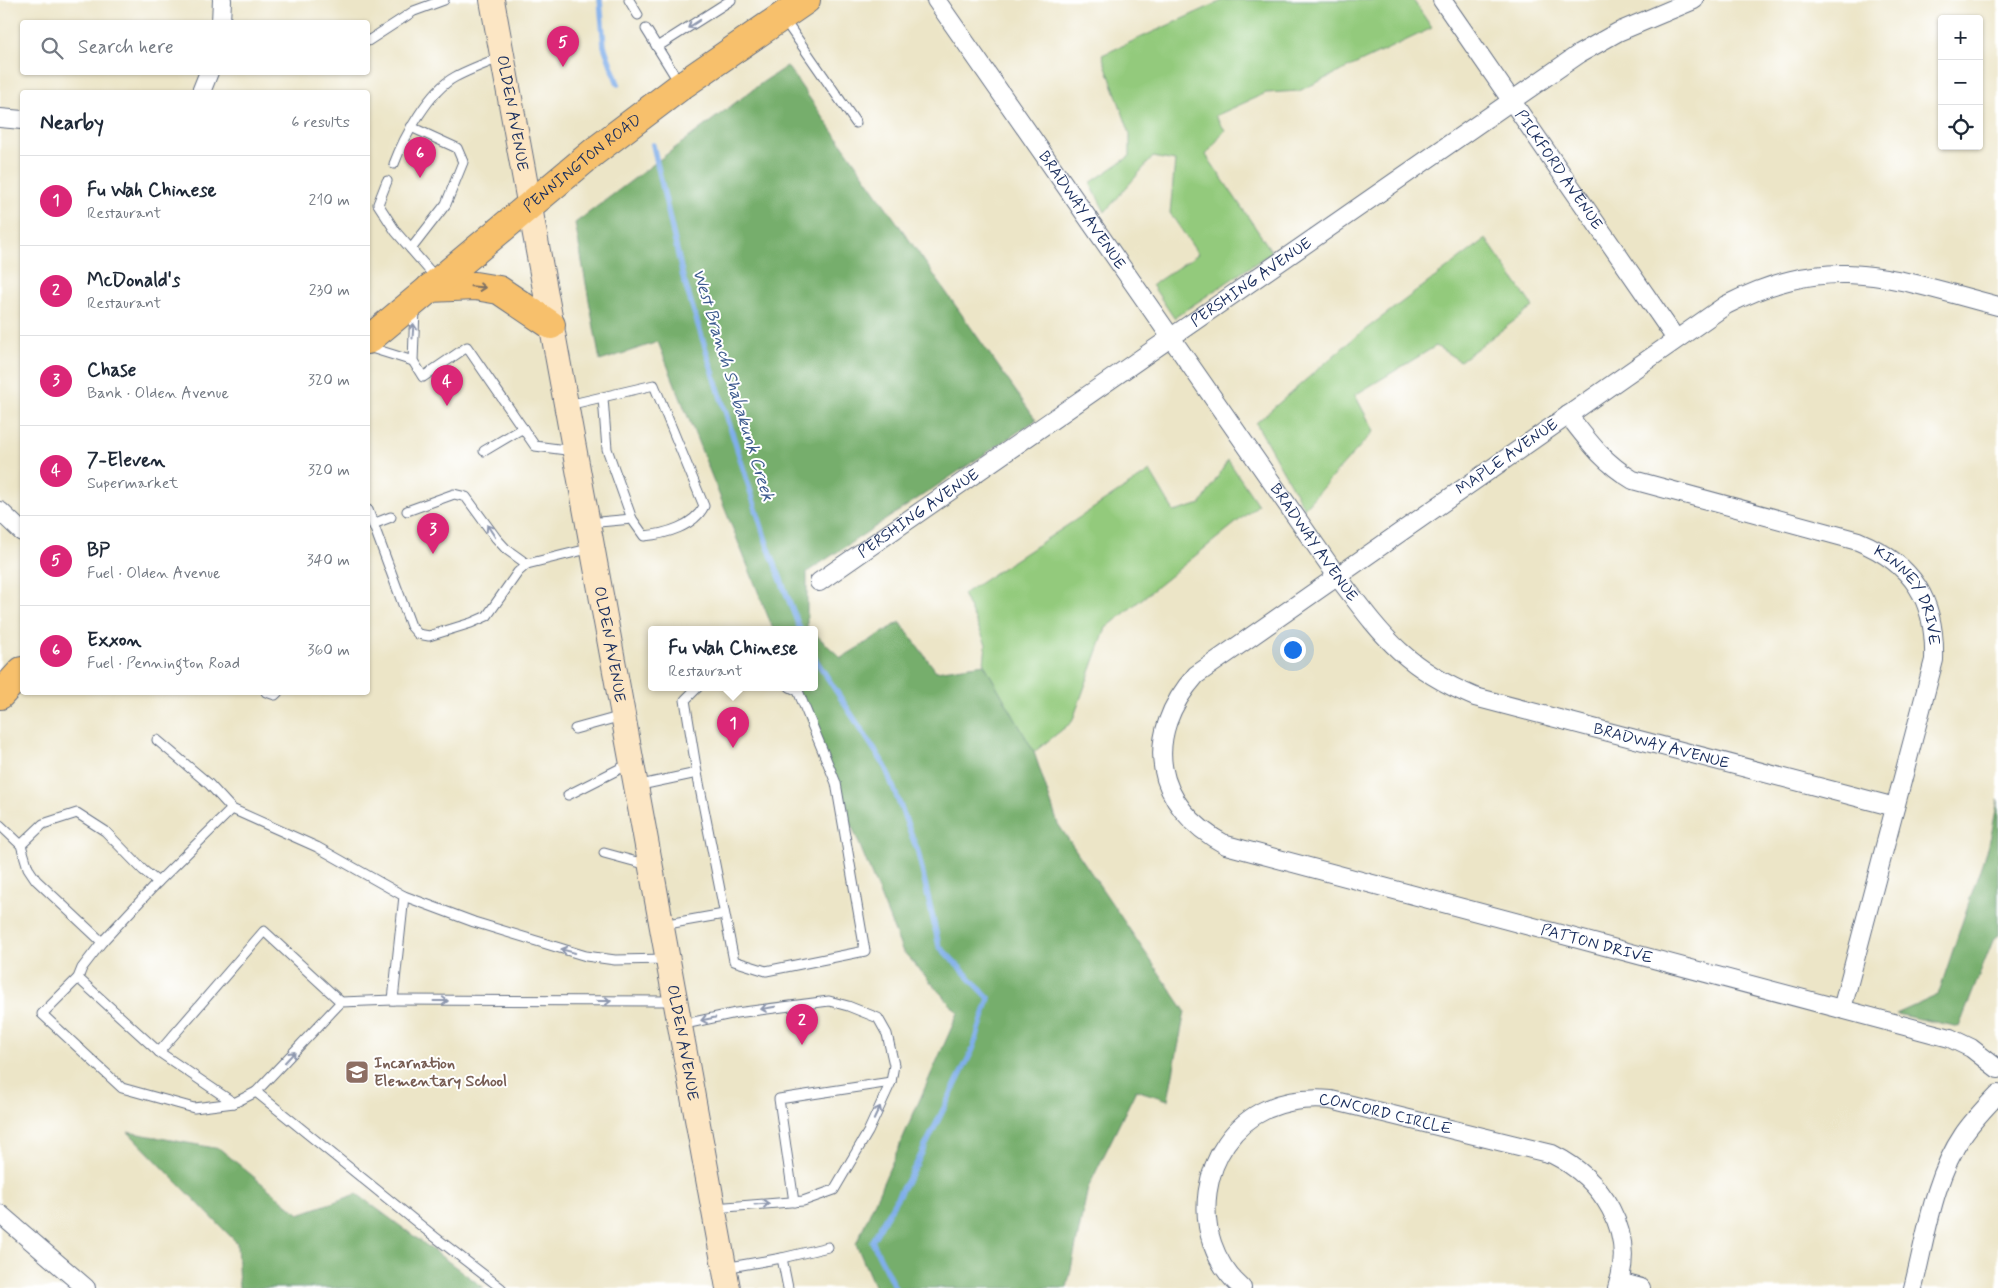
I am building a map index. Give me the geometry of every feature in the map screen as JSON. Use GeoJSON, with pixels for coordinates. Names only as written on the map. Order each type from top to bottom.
{"type":"FeatureCollection","features":[{"type":"Feature","properties":{"kind":"main road","name":"OLDEN AVENUE"},"geometry":{"type":"LineString","coordinates":[[492,0],[726,1278]]}},
{"type":"Feature","properties":{"kind":"main road","name":"PENNINGTON ROAD"},"geometry":{"type":"LineString","coordinates":[[370,338],[595,151],[681,86],[798,5]]}},
{"type":"Feature","properties":{"kind":"main road"},"geometry":{"type":"LineString","coordinates":[[428,290],[475,286],[499,290],[551,325]]}},
{"type":"Feature","properties":{"kind":"main road"},"geometry":{"type":"LineString","coordinates":[[0,695],[20,673]]}},
{"type":"Feature","properties":{"kind":"street"},"geometry":{"type":"LineString","coordinates":[[221,20],[222,0]]}},
{"type":"Feature","properties":{"kind":"street","name":"BRADWAY AVENUE"},"geometry":{"type":"LineString","coordinates":[[936,0],[1337,576],[1394,647],[1417,667],[1446,685],[1468,694],[1895,808]]}},
{"type":"Feature","properties":{"kind":"street","name":"PICKFORD AVENUE"},"geometry":{"type":"LineString","coordinates":[[1442,0],[1676,339]]}},
{"type":"Feature","properties":{"kind":"street","name":"PERSHING AVENUE"},"geometry":{"type":"LineString","coordinates":[[819,582],[1579,54],[1618,32],[1694,0]]}},
{"type":"Feature","properties":{"kind":"street"},"geometry":{"type":"LineString","coordinates":[[202,90],[208,75]]}},
{"type":"Feature","properties":{"kind":"street"},"geometry":{"type":"LineString","coordinates":[[0,118],[20,120]]}},
{"type":"Feature","properties":{"kind":"street","name":"MAPLE AVENUE"},"geometry":{"type":"LineString","coordinates":[[1195,825],[1178,806],[1164,770],[1162,750],[1164,731],[1170,711],[1181,692],[1196,675],[1726,305],[1754,291],[1788,279],[1820,274],[1856,273],[1888,277],[1998,306]]}},
{"type":"Feature","properties":{"kind":"street","name":"KINNEY DRIVE"},"geometry":{"type":"LineString","coordinates":[[1568,415],[1598,454],[1613,468],[1633,480],[1858,541],[1878,550],[1908,574],[1921,592],[1930,614],[1934,636],[1934,660],[1842,1008]]}},
{"type":"Feature","properties":{"kind":"street"},"geometry":{"type":"LineString","coordinates":[[0,511],[20,530]]}},
{"type":"Feature","properties":{"kind":"street","name":"PATTON DRIVE"},"geometry":{"type":"LineString","coordinates":[[1195,825],[1212,838],[1240,850],[1950,1038],[1971,1048],[1998,1069]]}},
{"type":"Feature","properties":{"kind":"street"},"geometry":{"type":"LineString","coordinates":[[1913,1288],[1940,1181],[1950,1157],[1963,1135],[1998,1094]]}},
{"type":"Feature","properties":{"kind":"street","name":"CONCORD CIRCLE"},"geometry":{"type":"LineString","coordinates":[[1242,1288],[1223,1266],[1213,1246],[1207,1226],[1206,1201],[1209,1179],[1217,1158],[1231,1137],[1247,1121],[1266,1109],[1288,1102],[1312,1098],[1331,1100],[1552,1154],[1570,1163],[1602,1193],[1612,1212],[1620,1233],[1622,1256],[1618,1285]]}},
{"type":"Feature","properties":{"kind":"street"},"geometry":{"type":"LineString","coordinates":[[0,1214],[86,1288]]}},
{"type":"Feature","properties":{"kind":"street"},"geometry":{"type":"LineString","coordinates":[[1618,1285],[1641,1288]]}},
{"type":"Feature","properties":{"kind":"lane"},"geometry":{"type":"LineString","coordinates":[[370,40],[414,11],[444,0]]}},
{"type":"Feature","properties":{"kind":"lane"},"geometry":{"type":"LineString","coordinates":[[629,0],[638,15]]}},
{"type":"Feature","properties":{"kind":"lane"},"geometry":{"type":"LineString","coordinates":[[657,47],[731,0]]}},
{"type":"Feature","properties":{"kind":"lane"},"geometry":{"type":"LineString","coordinates":[[798,5],[856,123]]}},
{"type":"Feature","properties":{"kind":"lane"},"geometry":{"type":"LineString","coordinates":[[646,29],[681,86]]}},
{"type":"Feature","properties":{"kind":"lane"},"geometry":{"type":"LineString","coordinates":[[394,164],[404,137],[427,104],[454,78],[502,57]]}},
{"type":"Feature","properties":{"kind":"lane"},"geometry":{"type":"LineString","coordinates":[[411,127],[457,148],[463,162],[446,204],[411,249]]}},
{"type":"Feature","properties":{"kind":"lane"},"geometry":{"type":"LineString","coordinates":[[387,181],[378,204],[385,218],[411,249],[428,290],[413,361]]}},
{"type":"Feature","properties":{"kind":"lane"},"geometry":{"type":"LineString","coordinates":[[370,348],[413,361],[423,377],[467,347],[535,446],[574,451]]}},
{"type":"Feature","properties":{"kind":"lane"},"geometry":{"type":"LineString","coordinates":[[566,406],[654,385],[704,506],[699,516],[660,535],[644,536],[632,519],[607,449],[603,398]]}},
{"type":"Feature","properties":{"kind":"lane"},"geometry":{"type":"LineString","coordinates":[[484,451],[522,428]]}},
{"type":"Feature","properties":{"kind":"lane"},"geometry":{"type":"LineString","coordinates":[[407,511],[454,494],[466,497],[506,549],[527,564]]}},
{"type":"Feature","properties":{"kind":"lane"},"geometry":{"type":"LineString","coordinates":[[370,516],[411,626],[418,634],[429,636],[487,616],[518,572],[527,564],[592,548]]}},
{"type":"Feature","properties":{"kind":"lane"},"geometry":{"type":"LineString","coordinates":[[373,524],[391,517]]}},
{"type":"Feature","properties":{"kind":"lane"},"geometry":{"type":"LineString","coordinates":[[588,523],[632,519]]}},
{"type":"Feature","properties":{"kind":"lane"},"geometry":{"type":"LineString","coordinates":[[694,691],[685,700],[697,773],[734,961],[766,971],[865,951],[836,783],[798,691]]}},
{"type":"Feature","properties":{"kind":"lane"},"geometry":{"type":"LineString","coordinates":[[575,729],[622,716]]}},
{"type":"Feature","properties":{"kind":"lane"},"geometry":{"type":"LineString","coordinates":[[157,740],[209,784],[232,808],[317,846],[404,896],[474,922],[586,956],[615,960],[668,959]]}},
{"type":"Feature","properties":{"kind":"lane"},"geometry":{"type":"LineString","coordinates":[[568,794],[632,763]]}},
{"type":"Feature","properties":{"kind":"lane"},"geometry":{"type":"LineString","coordinates":[[636,786],[697,773]]}},
{"type":"Feature","properties":{"kind":"lane"},"geometry":{"type":"LineString","coordinates":[[232,808],[158,882],[102,942],[82,968],[78,978],[42,1014],[122,1088],[194,1108],[234,1103],[256,1092],[341,1002],[393,1000],[676,1001]]}},
{"type":"Feature","properties":{"kind":"lane"},"geometry":{"type":"LineString","coordinates":[[21,845],[43,824],[77,813],[105,831],[143,870],[158,882]]}},
{"type":"Feature","properties":{"kind":"lane"},"geometry":{"type":"LineString","coordinates":[[0,825],[21,845],[28,868],[36,880],[102,942]]}},
{"type":"Feature","properties":{"kind":"lane"},"geometry":{"type":"LineString","coordinates":[[604,853],[651,866]]}},
{"type":"Feature","properties":{"kind":"lane"},"geometry":{"type":"LineString","coordinates":[[393,1000],[404,896]]}},
{"type":"Feature","properties":{"kind":"lane"},"geometry":{"type":"LineString","coordinates":[[662,925],[724,914]]}},
{"type":"Feature","properties":{"kind":"lane"},"geometry":{"type":"LineString","coordinates":[[159,1052],[264,931],[341,1002]]}},
{"type":"Feature","properties":{"kind":"lane"},"geometry":{"type":"LineString","coordinates":[[78,978],[159,1052],[234,1103]]}},
{"type":"Feature","properties":{"kind":"lane"},"geometry":{"type":"LineString","coordinates":[[680,1025],[802,1003],[829,1001],[848,1006],[878,1018],[887,1034],[894,1065],[891,1082],[868,1132],[834,1190],[817,1197],[794,1202],[713,1208]]}},
{"type":"Feature","properties":{"kind":"lane"},"geometry":{"type":"LineString","coordinates":[[794,1202],[779,1099],[891,1082]]}},
{"type":"Feature","properties":{"kind":"lane"},"geometry":{"type":"LineString","coordinates":[[256,1092],[501,1288]]}},
{"type":"Feature","properties":{"kind":"lane"},"geometry":{"type":"LineString","coordinates":[[726,1278],[782,1258],[828,1247]]}},
{"type":"Feature","properties":{"kind":"lane"},"geometry":{"type":"LineString","coordinates":[[782,1258],[788,1288]]}},
{"type":"Feature","properties":{"kind":"green space"},"geometry":{"type":"Polygon","coordinates":[[[1224,0],[1413,0],[1432,28],[1299,91],[1266,93],[1215,116],[1225,130],[1206,155],[1272,252],[1174,318],[1152,285],[1198,254],[1170,213],[1175,161],[1153,157],[1105,212],[1090,183],[1130,156],[1130,134],[1102,55],[1224,0]]]}},
{"type":"Feature","properties":{"kind":"green space"},"geometry":{"type":"Polygon","coordinates":[[[787,66],[1036,420],[807,572],[807,626],[772,626],[658,342],[600,361],[575,223],[787,66]]]}},
{"type":"Feature","properties":{"kind":"green space"},"geometry":{"type":"Polygon","coordinates":[[[1486,239],[1533,307],[1460,361],[1436,346],[1355,395],[1374,431],[1304,508],[1256,423],[1354,338],[1486,239]]]}},
{"type":"Feature","properties":{"kind":"green space"},"geometry":{"type":"Polygon","coordinates":[[[1228,460],[1258,505],[1106,628],[1072,722],[1034,752],[984,664],[986,644],[963,594],[1150,471],[1174,512],[1201,504],[1228,460]]]}},
{"type":"Feature","properties":{"kind":"green space"},"geometry":{"type":"Polygon","coordinates":[[[900,622],[936,671],[984,664],[1034,752],[1058,824],[1185,1011],[1168,1100],[1136,1090],[1088,1188],[1067,1288],[875,1288],[856,1244],[958,1013],[902,950],[798,691],[818,691],[818,637],[841,658],[900,622]]]}},
{"type":"Feature","properties":{"kind":"green space"},"geometry":{"type":"Polygon","coordinates":[[[1998,799],[1998,935],[1994,938],[1959,1027],[1896,1014],[1938,995],[1991,836],[1998,799]]]}},
{"type":"Feature","properties":{"kind":"green space"},"geometry":{"type":"Polygon","coordinates":[[[128,1132],[220,1149],[299,1214],[357,1194],[484,1288],[239,1288],[237,1243],[128,1132]]]}},
{"type":"Feature","properties":{"kind":"waterway","name":"West Branch Shabakunk Creek"},"geometry":{"type":"LineString","coordinates":[[600,0],[604,46],[618,84]]}},
{"type":"Feature","properties":{"kind":"waterway","name":"West Branch Shabakunk Creek"},"geometry":{"type":"LineString","coordinates":[[653,145],[683,277],[767,544],[799,626]]}},
{"type":"Feature","properties":{"kind":"waterway","name":"West Branch Shabakunk Creek"},"geometry":{"type":"LineString","coordinates":[[818,663],[885,766],[918,852],[939,946],[989,998],[973,1049],[916,1165],[872,1241],[895,1288]]}},
{"type":"Feature","properties":{"kind":"place","name":"BP"},"geometry":{"type":"Point","coordinates":[563,67]}},
{"type":"Feature","properties":{"kind":"place","name":"Exxon"},"geometry":{"type":"Point","coordinates":[420,178]}},
{"type":"Feature","properties":{"kind":"place","name":"7-Eleven"},"geometry":{"type":"Point","coordinates":[447,406]}},
{"type":"Feature","properties":{"kind":"place","name":"Chase"},"geometry":{"type":"Point","coordinates":[433,554]}},
{"type":"Feature","properties":{"kind":"place","name":"Fu Wah Chinese"},"geometry":{"type":"Point","coordinates":[733,748]}},
{"type":"Feature","properties":{"kind":"place","name":"McDonald's"},"geometry":{"type":"Point","coordinates":[802,1045]}},
{"type":"Feature","properties":{"kind":"place","name":"Incarnation Elementary School"},"geometry":{"type":"Point","coordinates":[357,1072]}}]}
